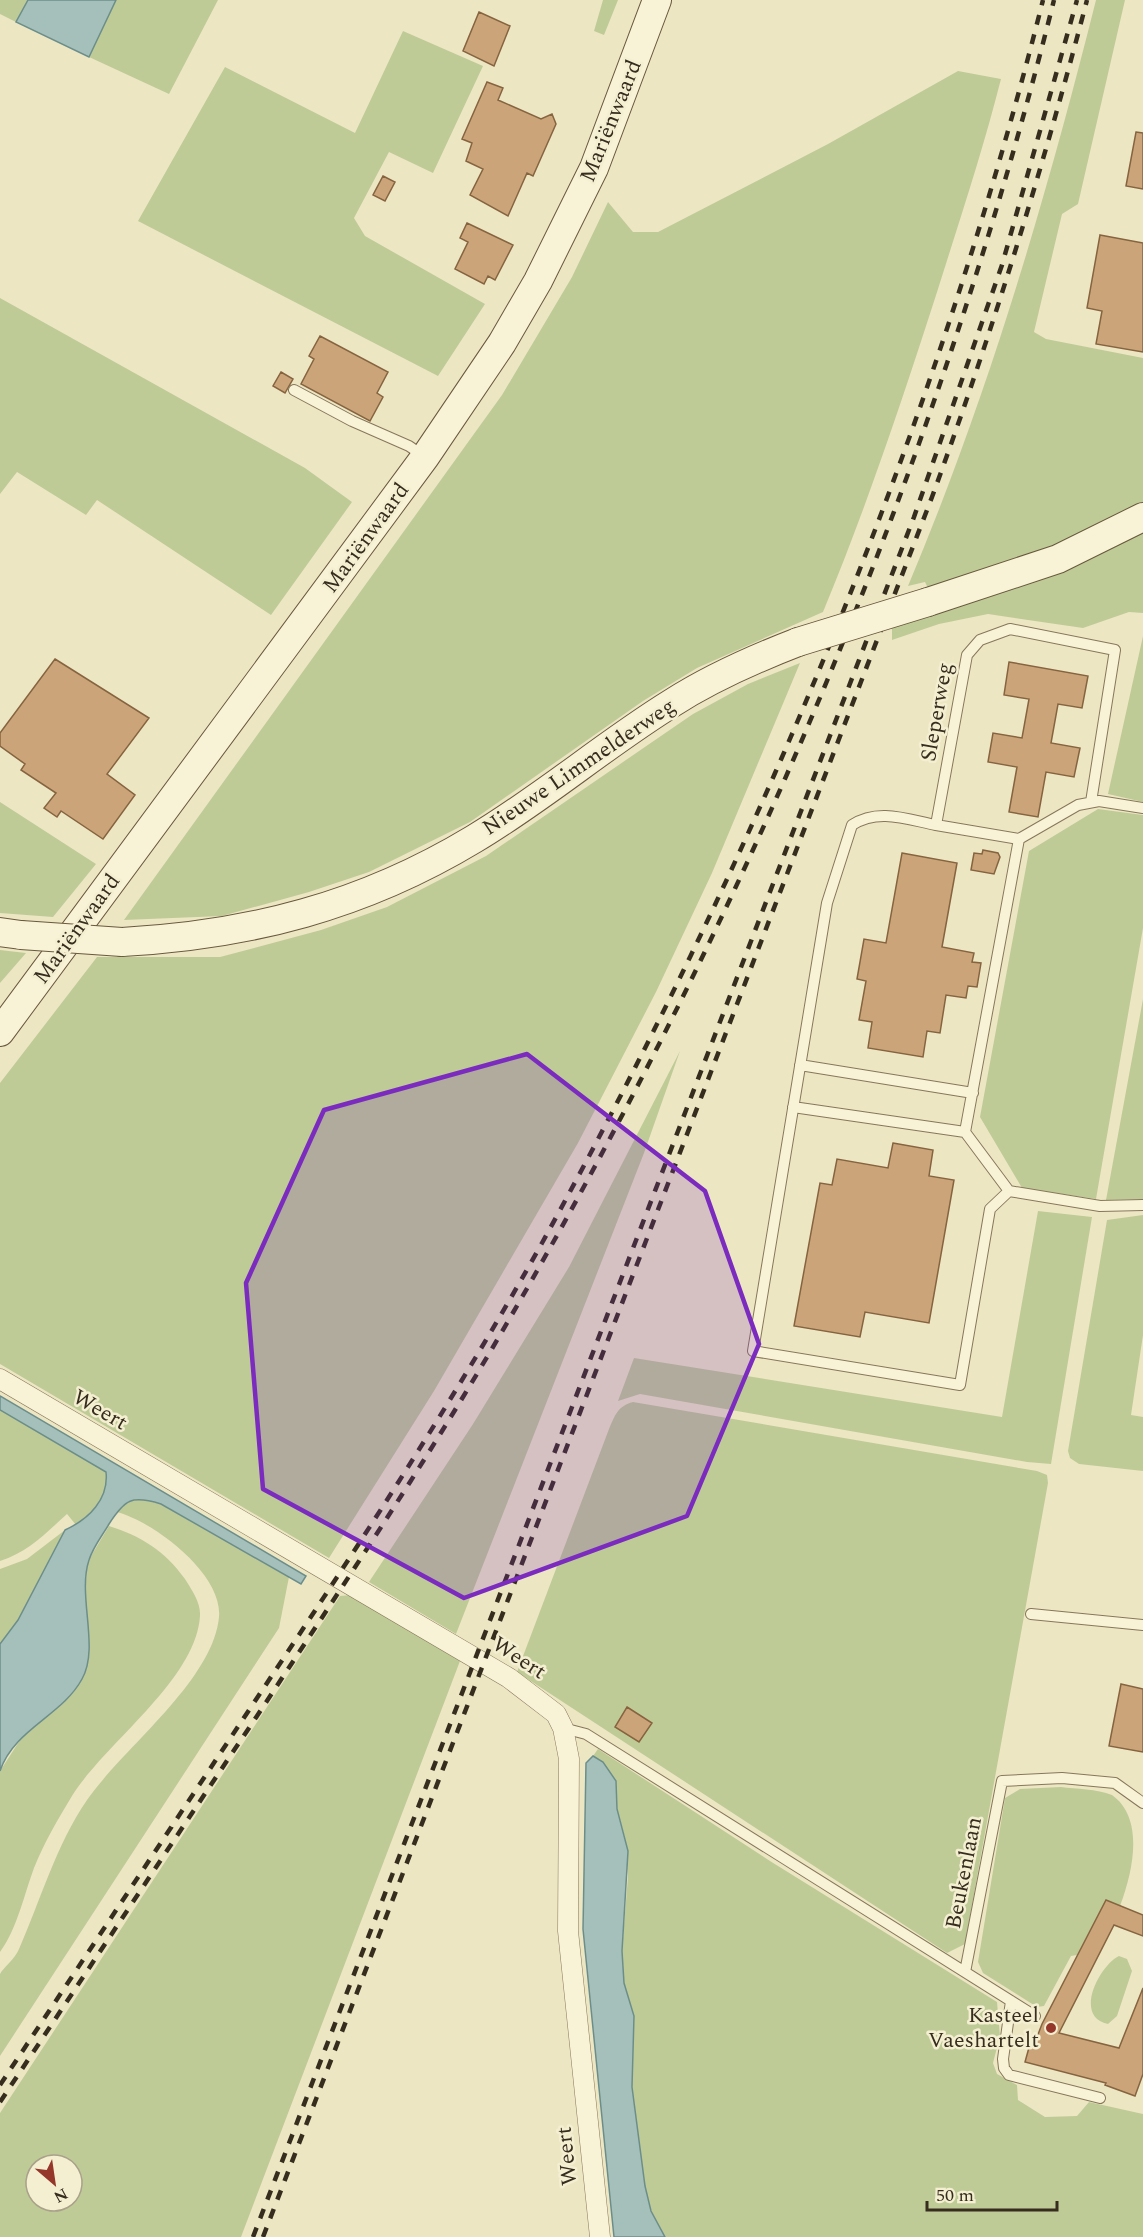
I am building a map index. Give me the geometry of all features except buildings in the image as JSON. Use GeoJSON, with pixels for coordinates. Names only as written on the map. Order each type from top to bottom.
{"type":"FeatureCollection","features":[{"type":"Feature","properties":{"kind":"street","name":"Mariënwaard"},"geometry":{"type":"LineString","coordinates":[[0,1032],[425,457],[502,343],[568,223],[615,117],[657,0]]}},
{"type":"Feature","properties":{"kind":"street","name":"Nieuwe Limmelderweg"},"geometry":{"type":"LineString","coordinates":[[11,934],[122,942],[195,937],[270,924],[387,885],[431,864],[490,829],[672,703],[730,671],[798,642],[1058,559],[1143,517]]}},
{"type":"Feature","properties":{"kind":"street","name":"Weert"},"geometry":{"type":"LineString","coordinates":[[0,1379],[509,1678],[542,1701],[556,1714],[563,1728],[569,1759],[568,1932],[600,2237]]}},
{"type":"Feature","properties":{"kind":"lane"},"geometry":{"type":"LineString","coordinates":[[294,390],[352,422],[409,446],[425,457]]}},
{"type":"Feature","properties":{"kind":"lane","name":"Sleperweg"},"geometry":{"type":"LineString","coordinates":[[936,825],[967,655],[980,640],[1010,629],[1115,650],[1095,802]]}},
{"type":"Feature","properties":{"kind":"lane"},"geometry":{"type":"LineString","coordinates":[[1009,1191],[990,1209],[960,1384],[753,1351],[827,903],[852,825],[866,816],[879,814],[1020,839],[1078,805],[1095,802],[1143,808]]}},
{"type":"Feature","properties":{"kind":"lane"},"geometry":{"type":"LineString","coordinates":[[966,1132],[1020,839]]}},
{"type":"Feature","properties":{"kind":"lane"},"geometry":{"type":"LineString","coordinates":[[800,1065],[973,1093]]}},
{"type":"Feature","properties":{"kind":"lane"},"geometry":{"type":"LineString","coordinates":[[793,1107],[966,1132],[1009,1191],[1100,1206],[1143,1205]]}},
{"type":"Feature","properties":{"kind":"lane"},"geometry":{"type":"LineString","coordinates":[[1031,1614],[1143,1625]]}},
{"type":"Feature","properties":{"kind":"lane"},"geometry":{"type":"LineString","coordinates":[[563,1728],[586,1734],[1035,2016]]}},
{"type":"Feature","properties":{"kind":"lane","name":"Beukenlaan"},"geometry":{"type":"LineString","coordinates":[[965,1972],[1002,1781],[1062,1778],[1115,1783],[1143,1803]]}},
{"type":"Feature","properties":{"kind":"lane"},"geometry":{"type":"LineString","coordinates":[[1011,2001],[1003,2060],[1004,2068],[1009,2075],[1100,2098]]}},
{"type":"Feature","properties":{"kind":"highlighted area"},"geometry":{"type":"Polygon","coordinates":[[[527,1054],[705,1191],[759,1344],[687,1516],[464,1598],[263,1489],[246,1283],[324,1110],[527,1054]]]}},
{"type":"Feature","properties":{"kind":"green space"},"geometry":{"type":"Polygon","coordinates":[[[0,0],[28,0],[16,22],[0,14],[0,0]]]}},
{"type":"Feature","properties":{"kind":"green space"},"geometry":{"type":"Polygon","coordinates":[[[116,0],[218,0],[169,94],[89,57],[116,0]]]}},
{"type":"Feature","properties":{"kind":"green space"},"geometry":{"type":"Polygon","coordinates":[[[603,0],[618,0],[604,35],[594,31],[603,0]]]}},
{"type":"Feature","properties":{"kind":"green space"},"geometry":{"type":"Polygon","coordinates":[[[1096,0],[1125,0],[1078,204],[1062,214],[1034,332],[1046,339],[1143,358],[1143,502],[1078,537],[1025,560],[928,588],[925,582],[908,586],[964,442],[1013,296],[1057,149],[1096,0]]]}},
{"type":"Feature","properties":{"kind":"green space"},"geometry":{"type":"Polygon","coordinates":[[[403,31],[483,66],[433,173],[389,152],[354,218],[365,236],[485,304],[438,376],[138,221],[225,67],[355,133],[403,31]]]}},
{"type":"Feature","properties":{"kind":"green space"},"geometry":{"type":"Polygon","coordinates":[[[958,71],[1001,79],[971,184],[911,371],[869,492],[823,612],[697,668],[643,701],[470,822],[369,872],[309,892],[222,916],[124,920],[502,395],[572,277],[608,202],[633,232],[658,232],[828,144],[958,71]]]}},
{"type":"Feature","properties":{"kind":"green space"},"geometry":{"type":"Polygon","coordinates":[[[0,298],[305,468],[352,502],[271,615],[97,500],[86,515],[17,472],[0,494],[0,298]]]}},
{"type":"Feature","properties":{"kind":"green space"},"geometry":{"type":"Polygon","coordinates":[[[1143,529],[1143,613],[1129,612],[1083,628],[988,614],[939,624],[892,640],[892,628],[1008,590],[1143,529]]]}},
{"type":"Feature","properties":{"kind":"green space"},"geometry":{"type":"Polygon","coordinates":[[[1143,636],[1143,802],[1108,794],[1143,636]]]}},
{"type":"Feature","properties":{"kind":"green space"},"geometry":{"type":"Polygon","coordinates":[[[800,663],[712,873],[656,992],[578,1143],[434,1391],[329,1558],[0,1364],[0,1083],[97,957],[220,957],[321,930],[387,907],[486,856],[693,714],[748,684],[800,663]]]}},
{"type":"Feature","properties":{"kind":"green space"},"geometry":{"type":"Polygon","coordinates":[[[0,802],[96,864],[53,917],[0,913],[0,802]]]}},
{"type":"Feature","properties":{"kind":"green space"},"geometry":{"type":"Polygon","coordinates":[[[1098,809],[1143,815],[1143,928],[1096,1199],[1022,1188],[980,1117],[1029,851],[1098,809]]]}},
{"type":"Feature","properties":{"kind":"green space"},"geometry":{"type":"Polygon","coordinates":[[[0,950],[26,953],[0,983],[0,950]]]}},
{"type":"Feature","properties":{"kind":"green space"},"geometry":{"type":"Polygon","coordinates":[[[1143,999],[1143,1199],[1106,1200],[1143,999]]]}},
{"type":"Feature","properties":{"kind":"green space"},"geometry":{"type":"Polygon","coordinates":[[[680,1051],[644,1153],[456,1634],[369,1582],[473,1424],[569,1267],[680,1051]]]}},
{"type":"Feature","properties":{"kind":"green space"},"geometry":{"type":"Polygon","coordinates":[[[1038,1211],[1092,1217],[1051,1464],[1027,1462],[640,1394],[618,1401],[634,1358],[1002,1417],[1038,1211]]]}},
{"type":"Feature","properties":{"kind":"green space"},"geometry":{"type":"Polygon","coordinates":[[[1143,1215],[1143,1335],[1131,1415],[1143,1417],[1143,1471],[1079,1464],[1070,1458],[1068,1451],[1107,1220],[1143,1215]]]}},
{"type":"Feature","properties":{"kind":"green space"},"geometry":{"type":"Polygon","coordinates":[[[633,1402],[1037,1471],[1047,1475],[1048,1483],[965,1944],[947,1953],[517,1672],[611,1424],[620,1409],[633,1402]]]}},
{"type":"Feature","properties":{"kind":"green space"},"geometry":{"type":"Polygon","coordinates":[[[0,1410],[106,1472],[106,1482],[103,1496],[95,1508],[76,1525],[67,1514],[28,1547],[0,1561],[0,1410]]]}},
{"type":"Feature","properties":{"kind":"green space"},"geometry":{"type":"Polygon","coordinates":[[[143,1499],[161,1504],[289,1577],[279,1628],[0,2056],[0,1974],[19,1949],[66,1835],[87,1800],[103,1780],[184,1689],[201,1665],[213,1641],[219,1617],[217,1601],[210,1584],[198,1568],[167,1538],[117,1512],[130,1501],[143,1499]]]}},
{"type":"Feature","properties":{"kind":"green space"},"geometry":{"type":"Polygon","coordinates":[[[109,1526],[152,1546],[169,1560],[185,1579],[200,1611],[195,1640],[183,1664],[166,1687],[72,1796],[42,1849],[16,1922],[0,1952],[0,1771],[22,1737],[68,1698],[89,1652],[85,1589],[88,1561],[109,1526]]]}},
{"type":"Feature","properties":{"kind":"green space"},"geometry":{"type":"Polygon","coordinates":[[[65,1530],[18,1620],[0,1644],[0,1569],[27,1559],[65,1530]]]}},
{"type":"Feature","properties":{"kind":"green space"},"geometry":{"type":"Polygon","coordinates":[[[351,1595],[460,1661],[241,2237],[0,2237],[0,2113],[340,1596],[351,1595]]]}},
{"type":"Feature","properties":{"kind":"green space"},"geometry":{"type":"Polygon","coordinates":[[[598,1749],[770,1861],[997,2002],[1000,2036],[993,2063],[997,2074],[1017,2085],[1018,2100],[1045,2117],[1077,2116],[1089,2102],[1143,2114],[1143,2237],[665,2237],[651,2211],[645,2186],[632,2087],[634,2016],[624,1983],[622,1951],[628,1876],[624,1834],[617,1809],[616,1781],[593,1756],[598,1749]]]}},
{"type":"Feature","properties":{"kind":"green space"},"geometry":{"type":"Polygon","coordinates":[[[1061,1787],[1106,1793],[1122,1804],[1132,1829],[1132,1859],[1120,1906],[1106,1901],[1077,1955],[1071,1956],[1044,2006],[1037,2007],[983,1973],[978,1962],[1005,1798],[1020,1789],[1061,1787]]]}},
{"type":"Feature","properties":{"kind":"green space"},"geometry":{"type":"Polygon","coordinates":[[[1119,1956],[1127,1959],[1132,1971],[1117,2016],[1108,2024],[1097,2019],[1092,2011],[1091,2001],[1098,1979],[1119,1956]]]}},
{"type":"Feature","properties":{"kind":"water"},"geometry":{"type":"Polygon","coordinates":[[[28,0],[116,0],[89,57],[16,22],[28,0]]]}},
{"type":"Feature","properties":{"kind":"water"},"geometry":{"type":"Polygon","coordinates":[[[0,1396],[306,1576],[301,1584],[161,1504],[136,1500],[125,1504],[109,1524],[89,1560],[85,1589],[89,1652],[82,1679],[63,1703],[16,1744],[0,1771],[0,1644],[18,1620],[65,1530],[89,1514],[101,1499],[106,1482],[106,1472],[0,1410],[0,1396]]]}},
{"type":"Feature","properties":{"kind":"water"},"geometry":{"type":"Polygon","coordinates":[[[593,1756],[603,1762],[616,1781],[617,1809],[628,1851],[622,1951],[624,1983],[634,2016],[632,2087],[645,2186],[651,2211],[665,2237],[614,2237],[583,1929],[586,1763],[593,1756]]]}},
{"type":"Feature","properties":{"kind":"railway"},"geometry":{"type":"LineString","coordinates":[[0,2085],[298,1637],[406,1470],[476,1357],[542,1243],[621,1095],[696,944],[767,792],[833,637],[894,481],[949,322],[999,162],[1043,0]]}},
{"type":"Feature","properties":{"kind":"railway"},"geometry":{"type":"LineString","coordinates":[[0,2102],[319,1622],[442,1432],[589,1178],[673,1017],[751,854],[824,687],[891,519],[952,348],[1007,175],[1054,0]]}},
{"type":"Feature","properties":{"kind":"railway"},"geometry":{"type":"LineString","coordinates":[[253,2237],[914,517],[1002,265],[1077,0]]}},
{"type":"Feature","properties":{"kind":"railway"},"geometry":{"type":"LineString","coordinates":[[263,2237],[932,497],[1016,250],[1087,0]]}},
{"type":"Feature","properties":{"kind":"place","name":"Kasteel Vaeshartelt"},"geometry":{"type":"Point","coordinates":[1051,2028]}}]}
